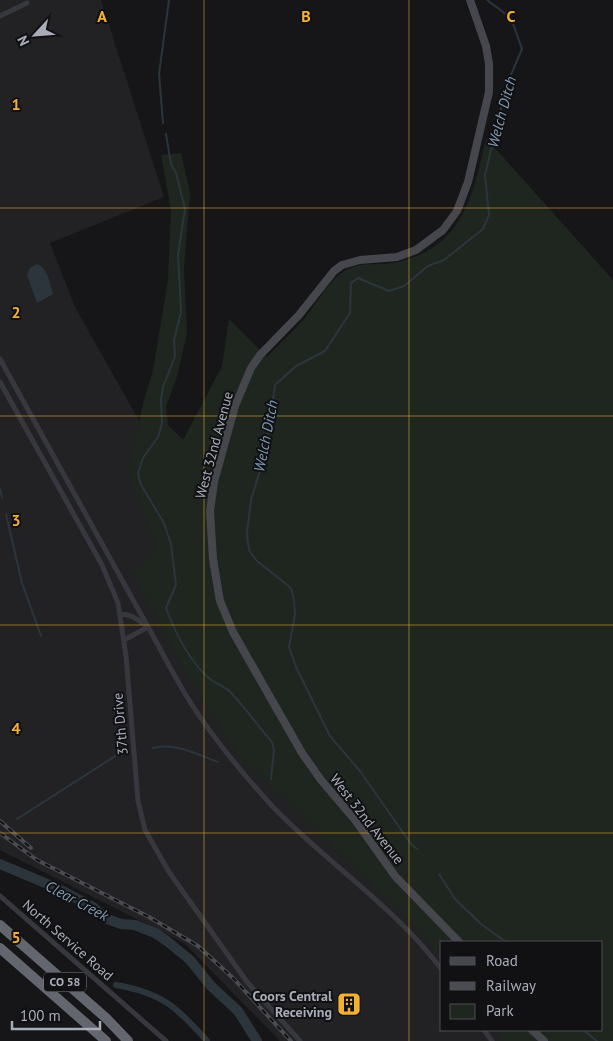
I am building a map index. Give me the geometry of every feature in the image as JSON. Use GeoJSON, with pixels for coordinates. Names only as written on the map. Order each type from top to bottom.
{"type":"FeatureCollection","features":[{"type":"Feature","properties":{"kind":"highway","name":"CO 58"},"geometry":{"type":"LineString","coordinates":[[0,924],[106,1018],[128,1041]]}},
{"type":"Feature","properties":{"kind":"highway","name":"CO 58"},"geometry":{"type":"LineString","coordinates":[[0,948],[106,1041]]}},
{"type":"Feature","properties":{"kind":"street","name":"West 32nd Avenue"},"geometry":{"type":"LineString","coordinates":[[458,941],[395,876],[355,820],[320,780],[302,753],[233,632],[220,600],[213,559],[210,511],[214,482],[235,406],[251,368],[260,355],[299,316],[334,271],[342,265],[360,260],[396,257],[416,250],[443,230],[457,211],[468,182],[487,102],[489,84],[489,64],[486,46],[470,0]]}},
{"type":"Feature","properties":{"kind":"street"},"geometry":{"type":"LineString","coordinates":[[0,16],[27,3]]}},
{"type":"Feature","properties":{"kind":"street"},"geometry":{"type":"LineString","coordinates":[[0,359],[188,698],[213,735],[274,808],[380,904],[419,943],[440,968]]}},
{"type":"Feature","properties":{"kind":"street","name":"37th Drive"},"geometry":{"type":"LineString","coordinates":[[0,382],[102,565],[114,592],[124,640],[138,801],[145,830],[169,872],[247,982],[300,1041]]}},
{"type":"Feature","properties":{"kind":"street"},"geometry":{"type":"LineString","coordinates":[[120,614],[127,614],[136,618],[148,627]]}},
{"type":"Feature","properties":{"kind":"street"},"geometry":{"type":"LineString","coordinates":[[124,640],[148,627]]}},
{"type":"Feature","properties":{"kind":"street","name":"North Service Road"},"geometry":{"type":"LineString","coordinates":[[0,896],[166,1041]]}},
{"type":"Feature","properties":{"kind":"street"},"geometry":{"type":"LineString","coordinates":[[533,1031],[544,1041]]}},
{"type":"Feature","properties":{"kind":"shaded area"},"geometry":{"type":"Polygon","coordinates":[[[0,0],[101,0],[164,197],[50,243],[75,307],[243,605],[441,941],[440,1031],[569,1031],[579,1041],[280,1041],[184,943],[0,850],[0,0]]]}},
{"type":"Feature","properties":{"kind":"shaded area"},"geometry":{"type":"Polygon","coordinates":[[[37,264],[44,269],[50,281],[53,294],[37,303],[27,275],[30,268],[37,264]]]}},
{"type":"Feature","properties":{"kind":"green space"},"geometry":{"type":"Polygon","coordinates":[[[486,138],[613,280],[613,1041],[503,1041],[496,1031],[603,1031],[603,941],[440,941],[440,956],[422,934],[238,755],[188,677],[133,574],[157,549],[128,471],[144,400],[153,370],[168,280],[171,210],[161,155],[181,153],[190,192],[184,268],[187,334],[176,380],[166,406],[168,425],[183,440],[222,366],[229,319],[267,357],[304,319],[334,280],[346,270],[358,266],[398,262],[420,255],[438,244],[451,231],[462,215],[476,179],[486,138]]]}},
{"type":"Feature","properties":{"kind":"waterway"},"geometry":{"type":"LineString","coordinates":[[163,123],[159,74],[169,0]]}},
{"type":"Feature","properties":{"kind":"waterway","name":"Welch Ditch"},"geometry":{"type":"LineString","coordinates":[[417,849],[411,844],[360,771],[330,736],[296,667],[289,647],[295,615],[291,588],[257,561],[250,552],[247,533],[251,500],[265,454],[275,385],[296,366],[325,351],[350,313],[351,283],[358,278],[389,291],[404,286],[428,266],[444,260],[483,229],[489,215],[485,175],[507,84],[522,49],[511,18],[487,0]]}},
{"type":"Feature","properties":{"kind":"waterway"},"geometry":{"type":"LineString","coordinates":[[166,134],[171,164],[176,173],[185,209],[178,255],[181,312],[174,340],[175,356],[163,387],[161,400],[162,423],[158,437],[143,458],[138,473],[141,485],[164,523],[171,544],[176,585],[166,608],[179,637],[196,664],[210,679],[229,691],[272,742],[274,750],[271,779]]}},
{"type":"Feature","properties":{"kind":"waterway"},"geometry":{"type":"LineString","coordinates":[[0,489],[2,498]]}},
{"type":"Feature","properties":{"kind":"waterway"},"geometry":{"type":"LineString","coordinates":[[6,514],[22,583],[41,636]]}},
{"type":"Feature","properties":{"kind":"waterway"},"geometry":{"type":"LineString","coordinates":[[153,748],[178,748],[218,762]]}},
{"type":"Feature","properties":{"kind":"waterway"},"geometry":{"type":"LineString","coordinates":[[17,819],[120,753]]}},
{"type":"Feature","properties":{"kind":"waterway","name":"Clear Creek"},"geometry":{"type":"LineString","coordinates":[[0,864],[57,888],[93,907],[107,919],[121,924],[135,925],[155,933],[167,941],[190,960],[211,986],[238,1011],[257,1041]]}},
{"type":"Feature","properties":{"kind":"waterway","name":"Welch Ditch"},"geometry":{"type":"LineString","coordinates":[[439,874],[455,899],[481,924],[505,941]]}},
{"type":"Feature","properties":{"kind":"waterway"},"geometry":{"type":"LineString","coordinates":[[116,985],[145,992],[167,1003],[187,1019],[207,1041]]}},
{"type":"Feature","properties":{"kind":"waterway","name":"Welch Ditch"},"geometry":{"type":"LineString","coordinates":[[584,1031],[597,1041]]}},
{"type":"Feature","properties":{"kind":"railway"},"geometry":{"type":"LineString","coordinates":[[0,821],[31,848]]}},
{"type":"Feature","properties":{"kind":"railway"},"geometry":{"type":"LineString","coordinates":[[0,833],[37,860],[149,917],[198,946],[233,978],[291,1041]]}},
{"type":"Feature","properties":{"kind":"place","name":"Coors Central Receiving"},"geometry":{"type":"Point","coordinates":[349,1004]}}]}
